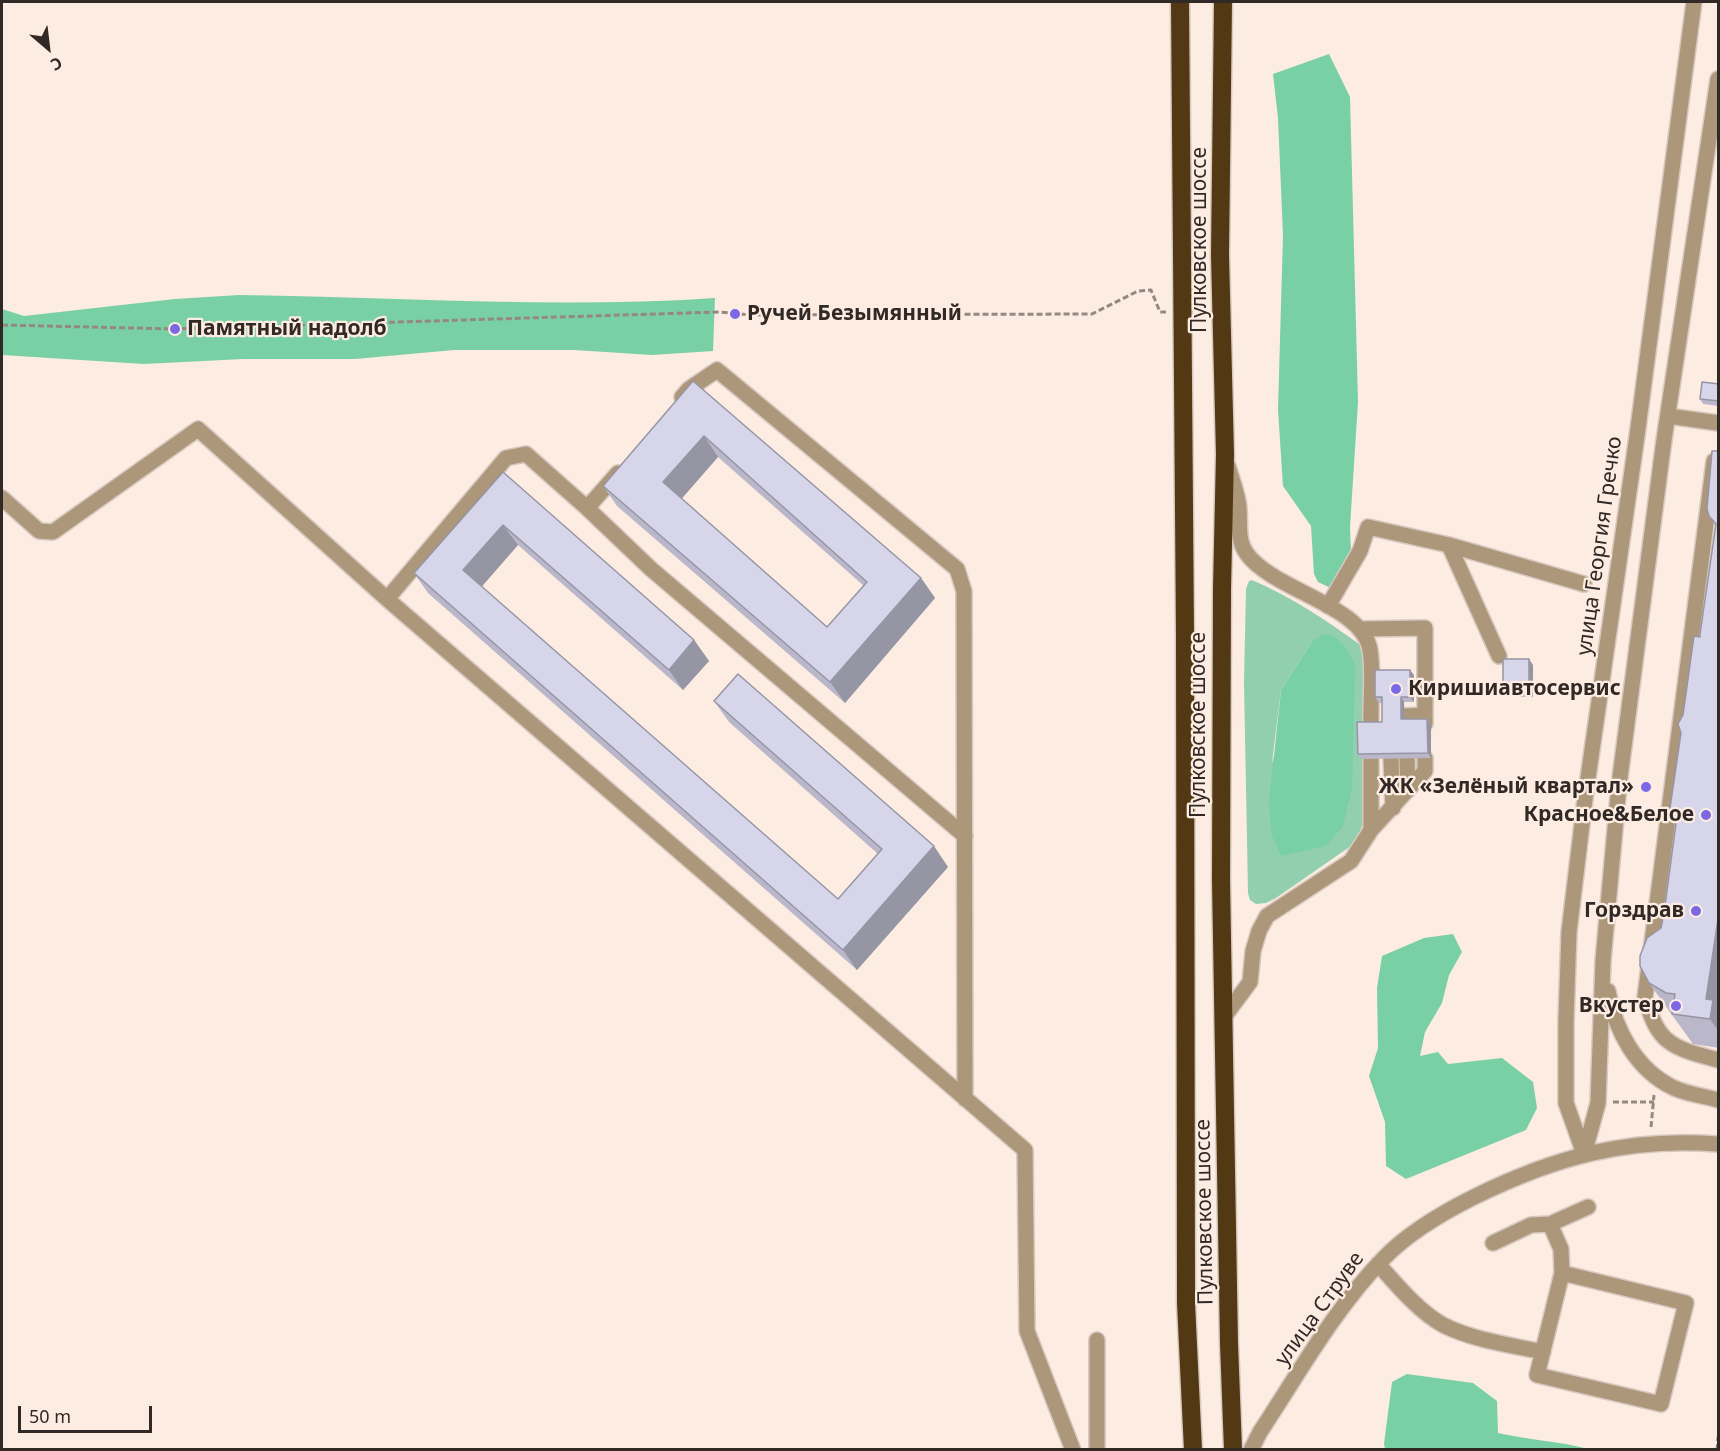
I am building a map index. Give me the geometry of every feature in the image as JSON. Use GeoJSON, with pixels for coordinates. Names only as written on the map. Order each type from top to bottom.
{"type":"FeatureCollection","features":[{"type":"Feature","properties":{"kind":"highway","name":"Пулковское шоссе"},"geometry":{"type":"LineString","coordinates":[[1180,2],[1186,1303],[1193,1449]]}},
{"type":"Feature","properties":{"kind":"highway","name":"Пулковское шоссе"},"geometry":{"type":"LineString","coordinates":[[1223,2],[1220,255],[1225,454],[1221,880],[1233,1449]]}},
{"type":"Feature","properties":{"kind":"street","name":"улица Георгия Гречко"},"geometry":{"type":"LineString","coordinates":[[1584,1154],[1566,1103],[1569,932],[1585,799],[1637,436],[1694,2]]}},
{"type":"Feature","properties":{"kind":"street"},"geometry":{"type":"LineString","coordinates":[[1584,1154],[1598,1103],[1603,961],[1617,798],[1668,416],[1716,112],[1719,79]]}},
{"type":"Feature","properties":{"kind":"street"},"geometry":{"type":"LineString","coordinates":[[674,406],[689,389],[717,370],[957,568],[964,591],[965,1099]]}},
{"type":"Feature","properties":{"kind":"street"},"geometry":{"type":"LineString","coordinates":[[1668,416],[1719,423]]}},
{"type":"Feature","properties":{"kind":"street"},"geometry":{"type":"LineString","coordinates":[[2,498],[39,531],[53,532],[198,429],[387,598],[1025,1150],[1027,1331],[1073,1449]]}},
{"type":"Feature","properties":{"kind":"street"},"geometry":{"type":"LineString","coordinates":[[387,598],[506,458],[526,454],[651,569],[964,836]]}},
{"type":"Feature","properties":{"kind":"street"},"geometry":{"type":"LineString","coordinates":[[1225,454],[1239,503],[1239,532],[1246,553],[1261,569],[1328,606],[1361,629],[1370,648],[1375,720]]}},
{"type":"Feature","properties":{"kind":"street"},"geometry":{"type":"LineString","coordinates":[[587,508],[631,457]]}},
{"type":"Feature","properties":{"kind":"street"},"geometry":{"type":"LineString","coordinates":[[1719,461],[1714,461],[1645,997],[1655,1025],[1672,1045],[1684,1051],[1719,1060]]}},
{"type":"Feature","properties":{"kind":"street"},"geometry":{"type":"LineString","coordinates":[[1328,606],[1360,551],[1368,527],[1449,545],[1584,584]]}},
{"type":"Feature","properties":{"kind":"street"},"geometry":{"type":"LineString","coordinates":[[1449,545],[1499,656]]}},
{"type":"Feature","properties":{"kind":"street"},"geometry":{"type":"LineString","coordinates":[[1361,629],[1425,628],[1425,720],[1406,719]]}},
{"type":"Feature","properties":{"kind":"street"},"geometry":{"type":"LineString","coordinates":[[1224,1017],[1250,982],[1253,951],[1259,931],[1267,916],[1351,861],[1371,830],[1425,771],[1425,758]]}},
{"type":"Feature","properties":{"kind":"street"},"geometry":{"type":"LineString","coordinates":[[1371,759],[1371,830]]}},
{"type":"Feature","properties":{"kind":"street"},"geometry":{"type":"LineString","coordinates":[[1391,759],[1393,808]]}},
{"type":"Feature","properties":{"kind":"street"},"geometry":{"type":"LineString","coordinates":[[1407,759],[1408,790]]}},
{"type":"Feature","properties":{"kind":"street"},"geometry":{"type":"LineString","coordinates":[[1603,961],[1612,1009],[1628,1046],[1646,1069],[1675,1088],[1719,1100]]}},
{"type":"Feature","properties":{"kind":"street","name":"улица Струве"},"geometry":{"type":"LineString","coordinates":[[1251,1449],[1260,1431],[1367,1276],[1406,1238],[1463,1202],[1529,1172],[1584,1154],[1649,1143],[1719,1144]]}},
{"type":"Feature","properties":{"kind":"street"},"geometry":{"type":"LineString","coordinates":[[1493,1243],[1531,1225],[1550,1224],[1588,1207]]}},
{"type":"Feature","properties":{"kind":"street"},"geometry":{"type":"LineString","coordinates":[[1550,1224],[1561,1249],[1562,1273],[1538,1375],[1661,1404],[1686,1303],[1562,1273]]}},
{"type":"Feature","properties":{"kind":"street"},"geometry":{"type":"LineString","coordinates":[[1378,1264],[1406,1295],[1442,1324],[1462,1333],[1543,1352]]}},
{"type":"Feature","properties":{"kind":"street"},"geometry":{"type":"LineString","coordinates":[[1097,1340],[1097,1449]]}},
{"type":"Feature","properties":{"kind":"path"},"geometry":{"type":"LineString","coordinates":[[2,325],[175,329],[719,312],[750,315],[1092,314],[1138,291],[1151,290],[1160,312],[1183,312]]}},
{"type":"Feature","properties":{"kind":"path"},"geometry":{"type":"LineString","coordinates":[[1651,1130],[1655,1090]]}},
{"type":"Feature","properties":{"kind":"path"},"geometry":{"type":"LineString","coordinates":[[1608,1102],[1654,1102]]}},
{"type":"Feature","properties":{"kind":"path"},"geometry":{"type":"LineString","coordinates":[[1717,1449],[1719,1437]]}},
{"type":"Feature","properties":{"kind":"green space"},"geometry":{"type":"Polygon","coordinates":[[[1329,54],[1350,97],[1358,402],[1350,527],[1352,579],[1335,590],[1318,582],[1314,574],[1311,526],[1283,486],[1278,410],[1283,235],[1278,118],[1273,74],[1329,54]]]}},
{"type":"Feature","properties":{"kind":"green space"},"geometry":{"type":"Polygon","coordinates":[[[239,295],[537,302],[715,298],[713,351],[652,355],[574,350],[454,350],[355,359],[243,359],[144,364],[2,355],[2,309],[24,316],[175,299],[239,295]]]}},
{"type":"Feature","properties":{"kind":"green space"},"geometry":{"type":"Polygon","coordinates":[[[1252,580],[1281,594],[1336,628],[1362,646],[1365,660],[1367,812],[1359,834],[1351,846],[1276,898],[1266,903],[1256,904],[1250,900],[1248,893],[1244,682],[1246,589],[1249,581],[1252,580]],[[1312,642],[1281,690],[1272,763],[1312,642]]]}},
{"type":"Feature","properties":{"kind":"green space"},"geometry":{"type":"Polygon","coordinates":[[[1323,634],[1338,640],[1346,648],[1355,664],[1352,788],[1343,826],[1326,846],[1281,856],[1272,836],[1269,802],[1281,690],[1312,642],[1323,634]]]}},
{"type":"Feature","properties":{"kind":"green space"},"geometry":{"type":"Polygon","coordinates":[[[1453,934],[1462,952],[1449,975],[1442,1003],[1425,1032],[1420,1056],[1438,1052],[1448,1064],[1502,1058],[1533,1082],[1537,1108],[1526,1130],[1406,1179],[1386,1166],[1385,1122],[1369,1076],[1378,1048],[1377,988],[1382,956],[1424,938],[1453,934]]]}},
{"type":"Feature","properties":{"kind":"green space"},"geometry":{"type":"Polygon","coordinates":[[[1407,1374],[1473,1383],[1497,1401],[1498,1433],[1588,1449],[1385,1449],[1392,1382],[1407,1374]]]}},
{"type":"Feature","properties":{"kind":"building"},"geometry":{"type":"Polygon","coordinates":[[[693,381],[921,578],[830,682],[603,486],[693,381]],[[704,436],[663,482],[827,627],[867,582],[704,436]]]}},
{"type":"Feature","properties":{"kind":"building"},"geometry":{"type":"Polygon","coordinates":[[[1702,382],[1719,384],[1719,401],[1700,399],[1702,382]]]}},
{"type":"Feature","properties":{"kind":"building"},"geometry":{"type":"Polygon","coordinates":[[[1712,451],[1719,451],[1719,912],[1706,999],[1713,1000],[1710,1019],[1672,1014],[1675,994],[1666,993],[1649,983],[1640,966],[1640,956],[1647,938],[1661,928],[1664,913],[1677,816],[1669,815],[1681,733],[1678,724],[1683,715],[1694,636],[1700,637],[1716,524],[1709,516],[1707,509],[1712,451]]]}},
{"type":"Feature","properties":{"kind":"building"},"geometry":{"type":"Polygon","coordinates":[[[503,472],[694,640],[669,670],[503,525],[463,570],[838,899],[882,849],[714,701],[738,674],[934,846],[843,950],[414,573],[503,472]]]}},
{"type":"Feature","properties":{"kind":"building"},"geometry":{"type":"Polygon","coordinates":[[[1503,659],[1529,659],[1529,692],[1503,692],[1503,659]]]}},
{"type":"Feature","properties":{"kind":"building"},"geometry":{"type":"Polygon","coordinates":[[[1375,670],[1410,670],[1410,697],[1401,697],[1401,719],[1427,719],[1428,753],[1358,754],[1357,722],[1382,722],[1382,697],[1375,697],[1375,670]]]}},
{"type":"Feature","properties":{"kind":"place","name":"Ручей Безымянный"},"geometry":{"type":"Point","coordinates":[735,314]}},
{"type":"Feature","properties":{"kind":"place","name":"Памятный надолб"},"geometry":{"type":"Point","coordinates":[175,329]}},
{"type":"Feature","properties":{"kind":"place","name":"Киришиавтосервис"},"geometry":{"type":"Point","coordinates":[1396,689]}},
{"type":"Feature","properties":{"kind":"place","name":"ЖК «Зелёный квартал»"},"geometry":{"type":"Point","coordinates":[1646,787]}},
{"type":"Feature","properties":{"kind":"place","name":"Красное&Белое"},"geometry":{"type":"Point","coordinates":[1706,815]}},
{"type":"Feature","properties":{"kind":"place","name":"Горздрав"},"geometry":{"type":"Point","coordinates":[1696,911]}},
{"type":"Feature","properties":{"kind":"place","name":"Вкустер"},"geometry":{"type":"Point","coordinates":[1676,1006]}}]}
